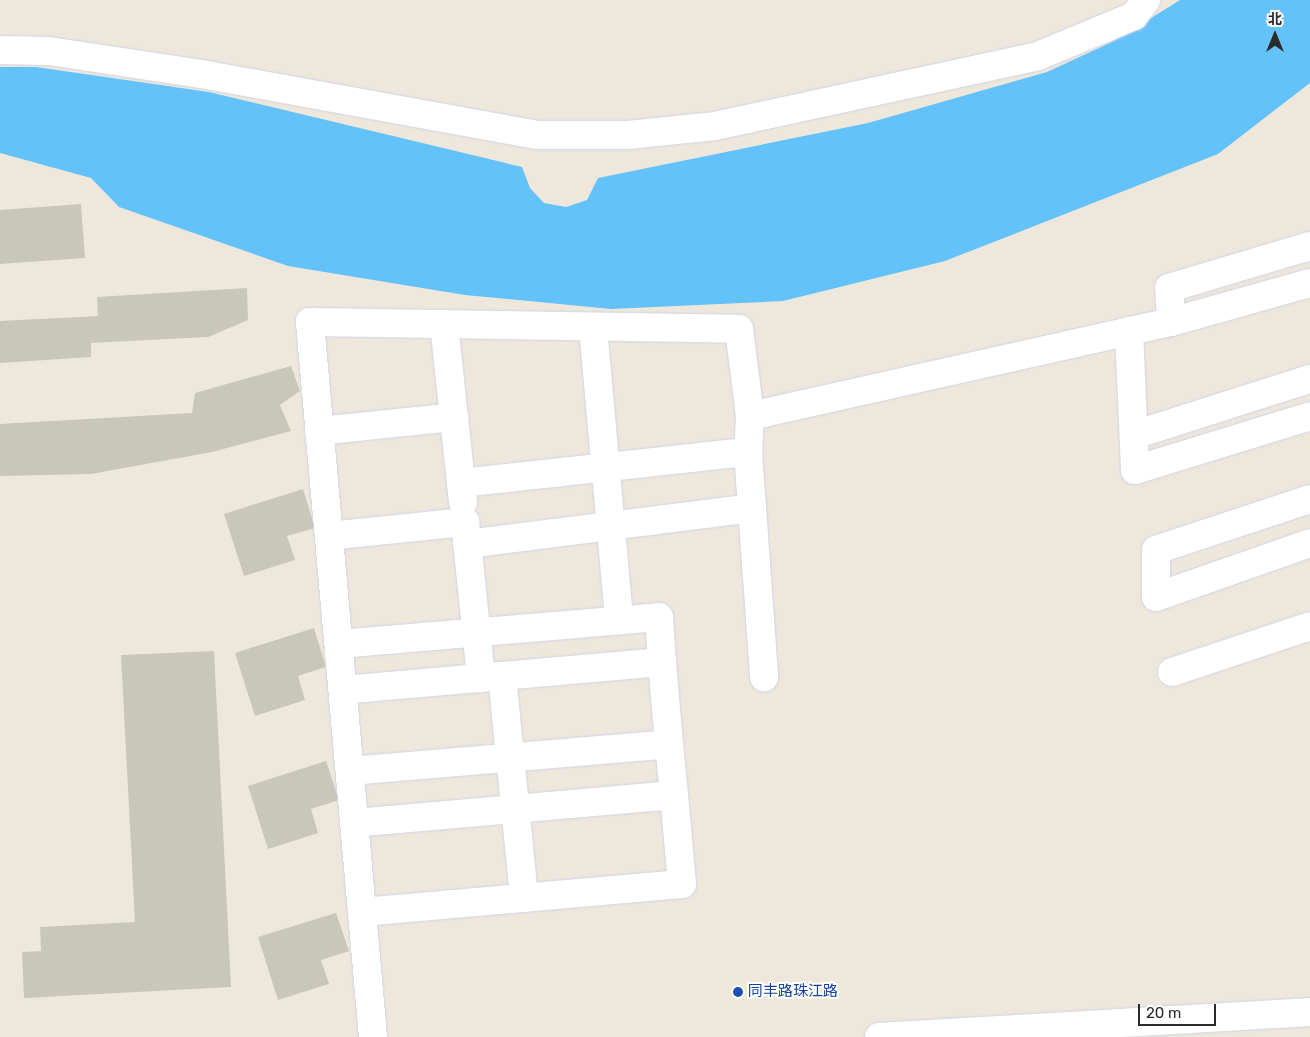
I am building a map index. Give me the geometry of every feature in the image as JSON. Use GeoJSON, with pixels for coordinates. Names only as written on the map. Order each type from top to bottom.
{"type":"FeatureCollection","features":[{"type":"Feature","properties":{"kind":"street"},"geometry":{"type":"LineString","coordinates":[[0,50],[49,52],[207,75],[537,136],[628,136],[725,124],[1038,56],[1134,16],[1146,0]]}},
{"type":"Feature","properties":{"kind":"street"},"geometry":{"type":"LineString","coordinates":[[1171,322],[1169,288],[1310,246]]}},
{"type":"Feature","properties":{"kind":"street"},"geometry":{"type":"LineString","coordinates":[[750,416],[1129,332],[1310,283]]}},
{"type":"Feature","properties":{"kind":"street"},"geometry":{"type":"LineString","coordinates":[[374,1037],[310,322],[739,329],[750,416],[748,452],[764,677]]}},
{"type":"Feature","properties":{"kind":"street"},"geometry":{"type":"LineString","coordinates":[[444,324],[476,633],[491,677],[510,758],[524,898]]}},
{"type":"Feature","properties":{"kind":"street"},"geometry":{"type":"LineString","coordinates":[[593,327],[619,620]]}},
{"type":"Feature","properties":{"kind":"street"},"geometry":{"type":"LineString","coordinates":[[1129,332],[1136,470],[1310,416]]}},
{"type":"Feature","properties":{"kind":"street"},"geometry":{"type":"LineString","coordinates":[[1134,435],[1310,379]]}},
{"type":"Feature","properties":{"kind":"street"},"geometry":{"type":"LineString","coordinates":[[319,432],[454,417]]}},
{"type":"Feature","properties":{"kind":"street"},"geometry":{"type":"LineString","coordinates":[[461,483],[748,452]]}},
{"type":"Feature","properties":{"kind":"street"},"geometry":{"type":"LineString","coordinates":[[1310,499],[1156,550],[1156,597],[1310,543]]}},
{"type":"Feature","properties":{"kind":"street"},"geometry":{"type":"LineString","coordinates":[[329,536],[466,533],[611,526],[752,508]]}},
{"type":"Feature","properties":{"kind":"street"},"geometry":{"type":"LineString","coordinates":[[339,644],[659,617],[670,744],[682,884],[362,912]]}},
{"type":"Feature","properties":{"kind":"street"},"geometry":{"type":"LineString","coordinates":[[1172,672],[1310,626]]}},
{"type":"Feature","properties":{"kind":"street"},"geometry":{"type":"LineString","coordinates":[[343,690],[662,662]]}},
{"type":"Feature","properties":{"kind":"street"},"geometry":{"type":"LineString","coordinates":[[350,771],[670,744]]}},
{"type":"Feature","properties":{"kind":"street"},"geometry":{"type":"LineString","coordinates":[[354,823],[674,795]]}},
{"type":"Feature","properties":{"kind":"street"},"geometry":{"type":"LineString","coordinates":[[879,1037],[976,1035],[1310,1012]]}},
{"type":"Feature","properties":{"kind":"water"},"geometry":{"type":"Polygon","coordinates":[[[1180,0],[1310,0],[1310,83],[1218,154],[945,261],[783,301],[611,309],[465,295],[288,266],[119,207],[91,178],[0,153],[0,67],[36,67],[209,92],[522,167],[530,188],[544,203],[566,207],[587,200],[598,178],[868,123],[1047,72],[1114,41],[1180,0]]]}},
{"type":"Feature","properties":{"kind":"building"},"geometry":{"type":"Polygon","coordinates":[[[81,204],[85,258],[0,264],[0,210],[81,204]]]}},
{"type":"Feature","properties":{"kind":"building"},"geometry":{"type":"Polygon","coordinates":[[[247,288],[248,320],[208,337],[91,343],[91,357],[0,363],[0,321],[98,316],[97,297],[247,288]]]}},
{"type":"Feature","properties":{"kind":"building"},"geometry":{"type":"Polygon","coordinates":[[[291,366],[300,391],[280,405],[291,431],[212,452],[91,474],[0,476],[0,424],[192,413],[195,393],[291,366]]]}},
{"type":"Feature","properties":{"kind":"building"},"geometry":{"type":"Polygon","coordinates":[[[303,489],[315,528],[287,536],[295,560],[244,576],[224,514],[303,489]]]}},
{"type":"Feature","properties":{"kind":"building"},"geometry":{"type":"Polygon","coordinates":[[[314,628],[326,667],[298,676],[305,700],[255,716],[235,653],[314,628]]]}},
{"type":"Feature","properties":{"kind":"building"},"geometry":{"type":"Polygon","coordinates":[[[214,651],[231,987],[24,998],[22,952],[41,951],[40,927],[135,922],[121,655],[214,651]]]}},
{"type":"Feature","properties":{"kind":"building"},"geometry":{"type":"Polygon","coordinates":[[[326,761],[339,800],[311,809],[318,833],[268,849],[248,786],[326,761]]]}},
{"type":"Feature","properties":{"kind":"building"},"geometry":{"type":"Polygon","coordinates":[[[336,913],[349,951],[321,960],[329,984],[278,1000],[258,937],[336,913]]]}},
{"type":"Feature","properties":{"kind":"place","name":"同丰路珠江路"},"geometry":{"type":"Point","coordinates":[738,992]}}]}
